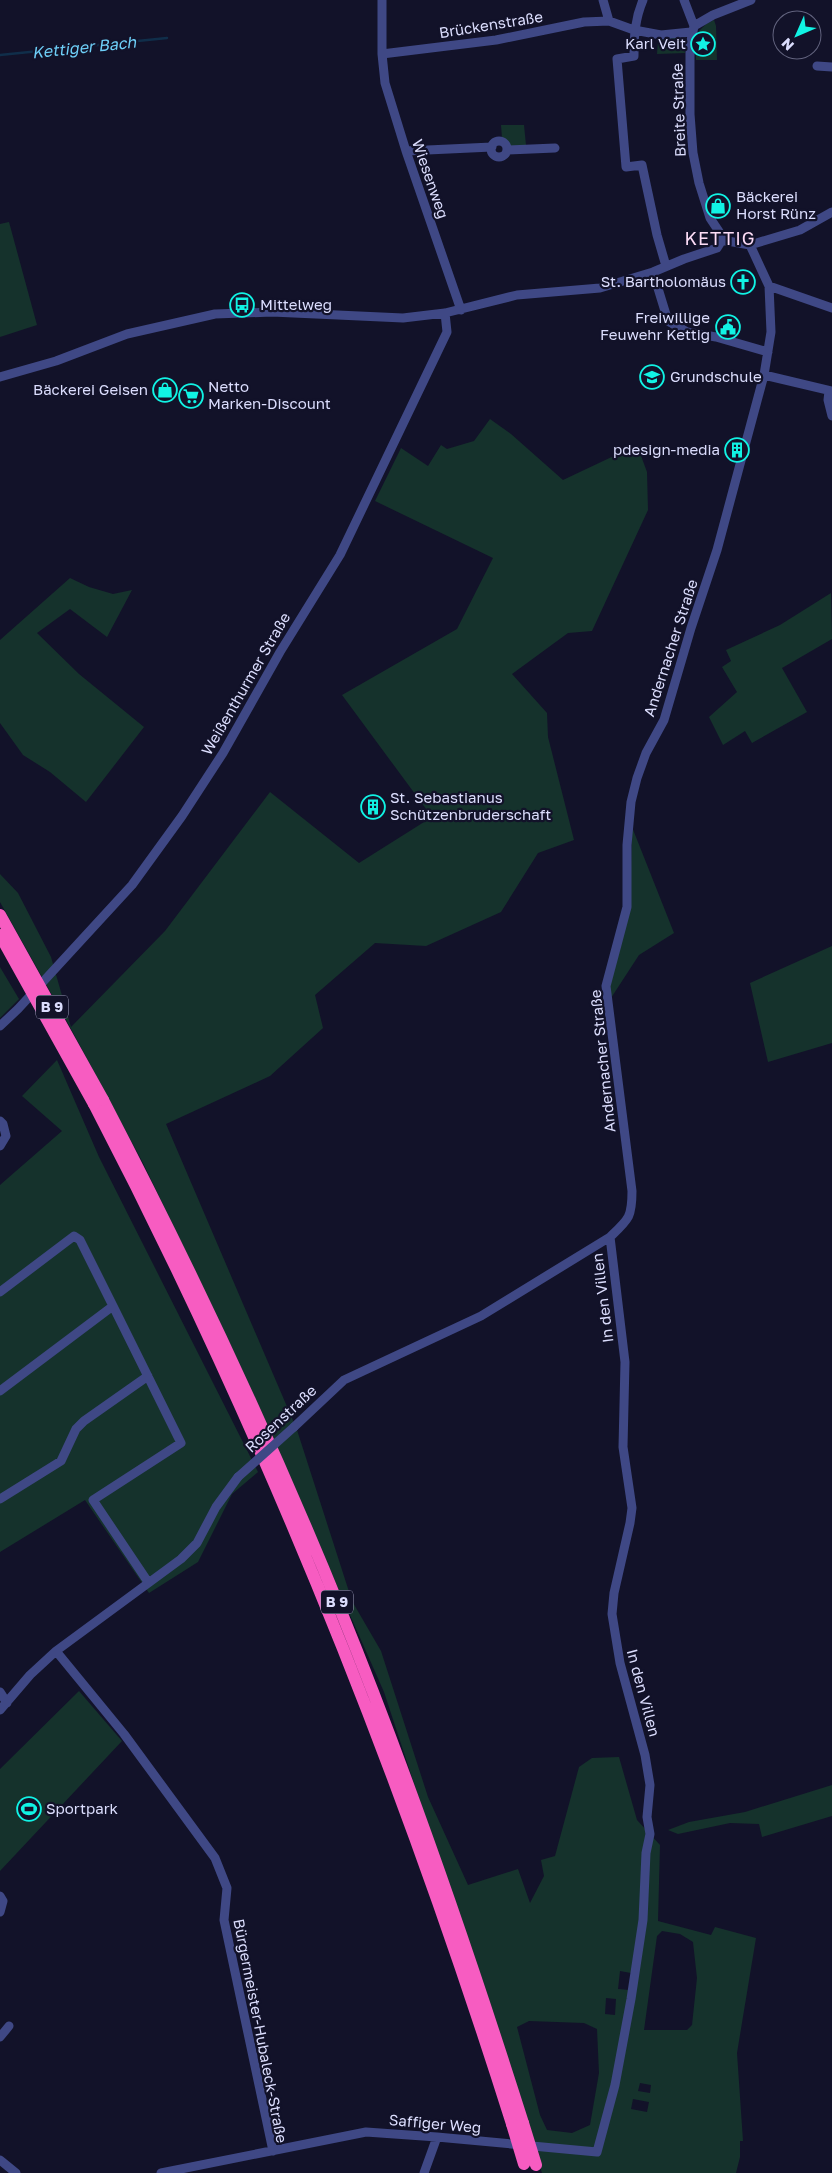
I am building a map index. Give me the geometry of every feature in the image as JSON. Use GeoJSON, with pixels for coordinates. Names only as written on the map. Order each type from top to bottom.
{"type":"FeatureCollection","features":[{"type":"Feature","properties":{"kind":"highway","name":"B 9"},"geometry":{"type":"LineString","coordinates":[[0,915],[98,1102]]}},
{"type":"Feature","properties":{"kind":"highway","name":"B 9"},"geometry":{"type":"LineString","coordinates":[[0,935],[98,1102],[177,1244],[301,1516],[373,1692],[452,1904],[531,2169]]}},
{"type":"Feature","properties":{"kind":"street","name":"Wiesenweg"},"geometry":{"type":"LineString","coordinates":[[382,0],[382,54],[385,83],[406,151],[461,310]]}},
{"type":"Feature","properties":{"kind":"street"},"geometry":{"type":"LineString","coordinates":[[603,0],[609,21]]}},
{"type":"Feature","properties":{"kind":"street"},"geometry":{"type":"LineString","coordinates":[[643,0],[637,14],[634,30],[634,56],[617,59],[626,167],[642,165],[657,235],[666,266]]}},
{"type":"Feature","properties":{"kind":"street"},"geometry":{"type":"LineString","coordinates":[[684,0],[693,29],[706,18],[751,0]]}},
{"type":"Feature","properties":{"kind":"street","name":"Brückenstraße"},"geometry":{"type":"LineString","coordinates":[[382,54],[496,40],[584,22],[609,21],[634,30],[661,35],[693,29]]}},
{"type":"Feature","properties":{"kind":"street","name":"Breite Straße"},"geometry":{"type":"LineString","coordinates":[[693,29],[690,114],[693,153],[699,184],[710,218],[722,236],[722,240]]}},
{"type":"Feature","properties":{"kind":"street"},"geometry":{"type":"LineString","coordinates":[[817,66],[832,67]]}},
{"type":"Feature","properties":{"kind":"street"},"geometry":{"type":"LineString","coordinates":[[406,151],[492,147],[494,143],[501,141],[506,144],[507,150],[555,148]]}},
{"type":"Feature","properties":{"kind":"street"},"geometry":{"type":"LineString","coordinates":[[0,377],[56,361],[127,334],[215,314],[272,312],[403,318],[461,310],[517,295],[600,288],[653,272],[717,248],[722,240],[750,245],[800,230],[832,212]]}},
{"type":"Feature","properties":{"kind":"street","name":"Andernacher Straße"},"geometry":{"type":"LineString","coordinates":[[632,1212],[632,1191],[606,986],[627,907],[626,872],[630,802],[646,753],[664,720],[691,628],[717,550],[764,375],[771,332],[769,286],[750,245]]}},
{"type":"Feature","properties":{"kind":"street"},"geometry":{"type":"LineString","coordinates":[[653,272],[668,321],[687,332],[716,337],[768,352]]}},
{"type":"Feature","properties":{"kind":"street"},"geometry":{"type":"LineString","coordinates":[[769,286],[832,308]]}},
{"type":"Feature","properties":{"kind":"street","name":"Weißenthurmer Straße"},"geometry":{"type":"LineString","coordinates":[[0,1026],[18,1009],[132,885],[182,816],[223,753],[280,652],[340,555],[447,332],[446,313]]}},
{"type":"Feature","properties":{"kind":"street"},"geometry":{"type":"LineString","coordinates":[[764,375],[831,391],[828,400],[832,416]]}},
{"type":"Feature","properties":{"kind":"street"},"geometry":{"type":"LineString","coordinates":[[0,1121],[3,1124],[6,1136],[0,1146]]}},
{"type":"Feature","properties":{"kind":"street","name":"Rosenstraße"},"geometry":{"type":"LineString","coordinates":[[0,1710],[30,1675],[56,1651],[181,1559],[197,1542],[216,1507],[238,1477],[344,1380],[481,1316],[610,1237],[622,1226],[632,1212]]}},
{"type":"Feature","properties":{"kind":"street"},"geometry":{"type":"LineString","coordinates":[[0,1292],[74,1236],[80,1240],[181,1443],[93,1500],[148,1582]]}},
{"type":"Feature","properties":{"kind":"street","name":"In den Villen"},"geometry":{"type":"LineString","coordinates":[[596,2152],[615,2085],[631,1999],[641,1930],[646,1853],[650,1834],[647,1817],[650,1785],[645,1755],[620,1664],[612,1614],[614,1593],[632,1508],[623,1447],[625,1362],[610,1237]]}},
{"type":"Feature","properties":{"kind":"street"},"geometry":{"type":"LineString","coordinates":[[0,1391],[113,1306]]}},
{"type":"Feature","properties":{"kind":"street"},"geometry":{"type":"LineString","coordinates":[[0,1498],[61,1461],[76,1429],[84,1421],[148,1376]]}},
{"type":"Feature","properties":{"kind":"street","name":"Bürgermeister-Hubaleck-Straße"},"geometry":{"type":"LineString","coordinates":[[56,1651],[124,1734],[215,1858],[227,1888],[224,1920],[273,2151],[161,2173]]}},
{"type":"Feature","properties":{"kind":"street"},"geometry":{"type":"LineString","coordinates":[[0,1692],[7,1703]]}},
{"type":"Feature","properties":{"kind":"street"},"geometry":{"type":"LineString","coordinates":[[0,1896],[3,1901],[0,1912]]}},
{"type":"Feature","properties":{"kind":"street"},"geometry":{"type":"LineString","coordinates":[[0,2036],[8,2026]]}},
{"type":"Feature","properties":{"kind":"street","name":"Saffiger Weg"},"geometry":{"type":"LineString","coordinates":[[273,2151],[366,2132],[596,2152]]}},
{"type":"Feature","properties":{"kind":"street"},"geometry":{"type":"LineString","coordinates":[[424,2173],[437,2137]]}},
{"type":"Feature","properties":{"kind":"street"},"geometry":{"type":"LineString","coordinates":[[0,2160],[16,2173]]}},
{"type":"Feature","properties":{"kind":"green space"},"geometry":{"type":"Polygon","coordinates":[[[714,20],[716,26],[717,60],[696,60],[696,34],[706,24],[714,20]]]}},
{"type":"Feature","properties":{"kind":"green space"},"geometry":{"type":"Polygon","coordinates":[[[679,37],[684,41],[685,53],[657,54],[658,40],[679,37]]]}},
{"type":"Feature","properties":{"kind":"green space"},"geometry":{"type":"Polygon","coordinates":[[[501,125],[524,125],[526,145],[512,147],[502,138],[501,125]]]}},
{"type":"Feature","properties":{"kind":"green space"},"geometry":{"type":"Polygon","coordinates":[[[9,222],[37,325],[0,337],[0,224],[9,222]]]}},
{"type":"Feature","properties":{"kind":"green space"},"geometry":{"type":"Polygon","coordinates":[[[490,419],[511,434],[563,480],[637,445],[647,472],[648,510],[592,631],[568,633],[512,674],[547,713],[548,737],[574,840],[538,853],[501,912],[426,946],[375,943],[315,995],[323,1028],[270,1076],[166,1124],[297,1430],[352,1601],[381,1651],[428,1797],[468,1885],[518,1869],[530,1903],[544,1876],[541,1860],[555,1856],[579,1767],[592,1758],[619,1757],[637,1820],[660,1845],[658,1921],[711,1935],[715,1927],[756,1938],[737,2053],[743,2141],[740,2141],[740,2157],[736,2173],[542,2173],[384,1692],[233,1350],[143,1163],[0,902],[0,874],[18,893],[51,957],[71,1027],[165,931],[270,792],[359,863],[432,817],[342,695],[457,629],[493,558],[375,501],[401,448],[428,466],[441,445],[447,449],[474,441],[490,419]],[[662,1931],[657,1936],[644,2030],[687,2030],[692,2025],[697,1978],[693,1942],[680,1934],[662,1931]],[[620,1971],[618,1989],[629,1990],[631,1973],[620,1971]],[[606,1998],[605,2014],[615,2015],[616,1999],[606,1998]],[[529,2021],[517,2027],[540,2115],[547,2130],[572,2133],[590,2125],[599,2073],[597,2029],[584,2023],[529,2021]],[[640,2083],[638,2091],[650,2093],[651,2085],[640,2083]],[[633,2099],[631,2109],[647,2112],[649,2102],[633,2099]]]}},
{"type":"Feature","properties":{"kind":"green space"},"geometry":{"type":"Polygon","coordinates":[[[70,578],[89,587],[113,594],[132,590],[107,637],[70,609],[37,633],[79,674],[144,727],[86,802],[50,772],[23,755],[0,723],[0,640],[70,578]]]}},
{"type":"Feature","properties":{"kind":"green space"},"geometry":{"type":"Polygon","coordinates":[[[831,593],[832,639],[782,668],[807,712],[752,743],[745,731],[723,745],[709,717],[737,692],[722,667],[731,661],[726,650],[780,625],[831,593]]]}},
{"type":"Feature","properties":{"kind":"green space"},"geometry":{"type":"Polygon","coordinates":[[[632,827],[674,933],[639,955],[611,998],[609,984],[630,907],[632,827]]]}},
{"type":"Feature","properties":{"kind":"green space"},"geometry":{"type":"Polygon","coordinates":[[[832,946],[832,1043],[768,1062],[750,983],[832,946]]]}},
{"type":"Feature","properties":{"kind":"green space"},"geometry":{"type":"Polygon","coordinates":[[[0,967],[19,999],[0,1018],[0,967]]]}},
{"type":"Feature","properties":{"kind":"green space"},"geometry":{"type":"Polygon","coordinates":[[[57,1060],[99,1157],[258,1472],[232,1494],[198,1562],[149,1593],[85,1500],[0,1552],[0,1185],[62,1131],[22,1096],[57,1060]]]}},
{"type":"Feature","properties":{"kind":"green space","name":"Sportpark"},"geometry":{"type":"Polygon","coordinates":[[[79,1691],[122,1741],[0,1871],[0,1769],[79,1691]]]}},
{"type":"Feature","properties":{"kind":"green space"},"geometry":{"type":"Polygon","coordinates":[[[832,1785],[832,1816],[762,1837],[759,1824],[730,1823],[678,1834],[668,1830],[689,1822],[745,1812],[832,1785]]]}},
{"type":"Feature","properties":{"kind":"waterway","name":"Kettiger Bach"},"geometry":{"type":"LineString","coordinates":[[0,55],[167,38]]}},
{"type":"Feature","properties":{"kind":"place","name":"Karl Veit"},"geometry":{"type":"Point","coordinates":[703,44]}},
{"type":"Feature","properties":{"kind":"place","name":"Bäckerei Horst Rünz"},"geometry":{"type":"Point","coordinates":[718,206]}},
{"type":"Feature","properties":{"kind":"place","name":"St. Bartholomäus"},"geometry":{"type":"Point","coordinates":[743,282]}},
{"type":"Feature","properties":{"kind":"place","name":"Mittelweg"},"geometry":{"type":"Point","coordinates":[242,305]}},
{"type":"Feature","properties":{"kind":"place","name":"Freiwillige Feuwehr Kettig"},"geometry":{"type":"Point","coordinates":[728,327]}},
{"type":"Feature","properties":{"kind":"place","name":"Grundschule"},"geometry":{"type":"Point","coordinates":[652,377]}},
{"type":"Feature","properties":{"kind":"place","name":"Bäckerei Geisen"},"geometry":{"type":"Point","coordinates":[165,390]}},
{"type":"Feature","properties":{"kind":"place","name":"Netto Marken-Discount"},"geometry":{"type":"Point","coordinates":[191,396]}},
{"type":"Feature","properties":{"kind":"place","name":"pdesign-media"},"geometry":{"type":"Point","coordinates":[737,450]}},
{"type":"Feature","properties":{"kind":"place","name":"St. Sebastianus Schützenbruderschaft"},"geometry":{"type":"Point","coordinates":[373,807]}},
{"type":"Feature","properties":{"kind":"place","name":"Sportpark"},"geometry":{"type":"Point","coordinates":[29,1809]}},
{"type":"Feature","properties":{"kind":"district","name":"KETTIG"},"geometry":{"type":"Point","coordinates":[720,239]}}]}
